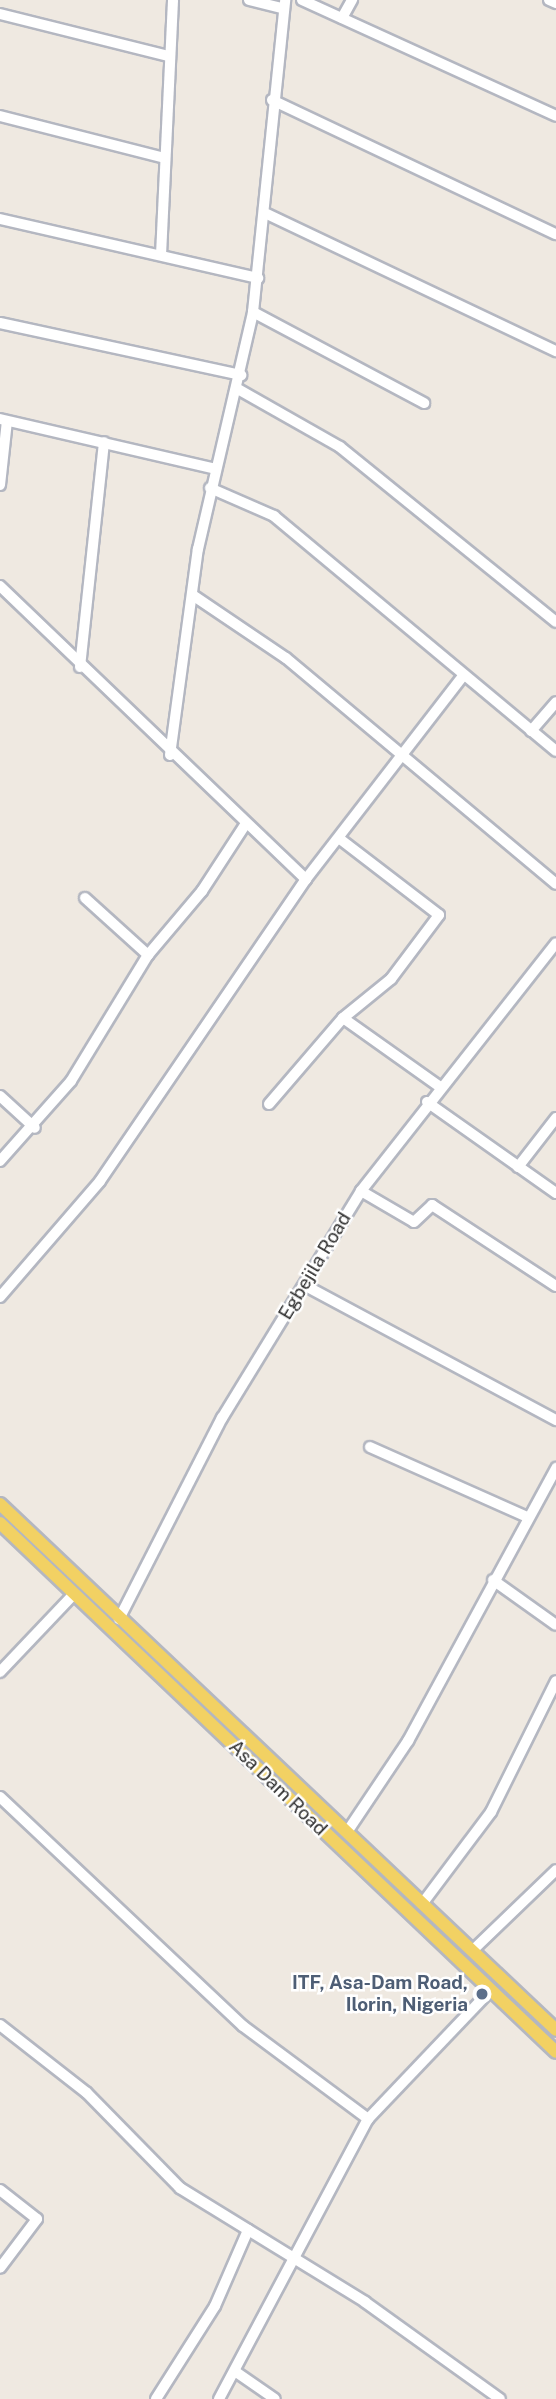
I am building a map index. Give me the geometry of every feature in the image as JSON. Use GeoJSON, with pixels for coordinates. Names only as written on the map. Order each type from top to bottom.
{"type":"FeatureCollection","features":[{"type":"Feature","properties":{"kind":"main road","name":"Asa Dam Road"},"geometry":{"type":"LineString","coordinates":[[0,1504],[556,2030]]}},
{"type":"Feature","properties":{"kind":"main road","name":"Asa Dam Road"},"geometry":{"type":"LineString","coordinates":[[0,1523],[556,2051]]}},
{"type":"Feature","properties":{"kind":"street"},"geometry":{"type":"LineString","coordinates":[[161,256],[173,0]]}},
{"type":"Feature","properties":{"kind":"street"},"geometry":{"type":"LineString","coordinates":[[170,755],[210,488],[239,388],[267,214],[272,100],[284,4],[249,0]]}},
{"type":"Feature","properties":{"kind":"street"},"geometry":{"type":"LineString","coordinates":[[302,0],[556,116]]}},
{"type":"Feature","properties":{"kind":"street"},"geometry":{"type":"LineString","coordinates":[[342,18],[352,0]]}},
{"type":"Feature","properties":{"kind":"street"},"geometry":{"type":"LineString","coordinates":[[549,0],[556,3]]}},
{"type":"Feature","properties":{"kind":"street"},"geometry":{"type":"LineString","coordinates":[[0,14],[169,56]]}},
{"type":"Feature","properties":{"kind":"street"},"geometry":{"type":"LineString","coordinates":[[272,100],[556,234]]}},
{"type":"Feature","properties":{"kind":"street"},"geometry":{"type":"LineString","coordinates":[[0,116],[165,158]]}},
{"type":"Feature","properties":{"kind":"street"},"geometry":{"type":"LineString","coordinates":[[267,214],[556,351]]}},
{"type":"Feature","properties":{"kind":"street"},"geometry":{"type":"LineString","coordinates":[[0,219],[258,278]]}},
{"type":"Feature","properties":{"kind":"street"},"geometry":{"type":"LineString","coordinates":[[253,312],[424,403]]}},
{"type":"Feature","properties":{"kind":"street"},"geometry":{"type":"LineString","coordinates":[[0,323],[241,375]]}},
{"type":"Feature","properties":{"kind":"street"},"geometry":{"type":"LineString","coordinates":[[239,388],[340,447],[556,622]]}},
{"type":"Feature","properties":{"kind":"street"},"geometry":{"type":"LineString","coordinates":[[0,485],[4,420],[214,468]]}},
{"type":"Feature","properties":{"kind":"street"},"geometry":{"type":"LineString","coordinates":[[80,667],[104,442]]}},
{"type":"Feature","properties":{"kind":"street"},"geometry":{"type":"LineString","coordinates":[[210,488],[274,516],[556,751]]}},
{"type":"Feature","properties":{"kind":"street"},"geometry":{"type":"LineString","coordinates":[[0,586],[170,755],[306,879]]}},
{"type":"Feature","properties":{"kind":"street"},"geometry":{"type":"LineString","coordinates":[[194,596],[286,658],[556,884]]}},
{"type":"Feature","properties":{"kind":"street"},"geometry":{"type":"LineString","coordinates":[[0,1297],[100,1181],[306,879],[340,839],[463,676]]}},
{"type":"Feature","properties":{"kind":"street"},"geometry":{"type":"LineString","coordinates":[[531,731],[556,702]]}},
{"type":"Feature","properties":{"kind":"street"},"geometry":{"type":"LineString","coordinates":[[0,1161],[35,1128],[148,955],[202,891],[244,825]]}},
{"type":"Feature","properties":{"kind":"street"},"geometry":{"type":"LineString","coordinates":[[269,1104],[343,1018],[391,979],[439,915],[340,839]]}},
{"type":"Feature","properties":{"kind":"street"},"geometry":{"type":"LineString","coordinates":[[85,898],[148,955]]}},
{"type":"Feature","properties":{"kind":"street","name":"Egbejila Road"},"geometry":{"type":"LineString","coordinates":[[119,1619],[222,1418],[361,1191],[427,1102],[556,943]]}},
{"type":"Feature","properties":{"kind":"street"},"geometry":{"type":"LineString","coordinates":[[343,1018],[440,1087]]}},
{"type":"Feature","properties":{"kind":"street"},"geometry":{"type":"LineString","coordinates":[[0,1096],[35,1128]]}},
{"type":"Feature","properties":{"kind":"street"},"geometry":{"type":"LineString","coordinates":[[427,1102],[556,1193]]}},
{"type":"Feature","properties":{"kind":"street"},"geometry":{"type":"LineString","coordinates":[[518,1167],[556,1118]]}},
{"type":"Feature","properties":{"kind":"street"},"geometry":{"type":"LineString","coordinates":[[361,1191],[414,1222],[432,1205],[556,1286]]}},
{"type":"Feature","properties":{"kind":"street"},"geometry":{"type":"LineString","coordinates":[[304,1284],[556,1420]]}},
{"type":"Feature","properties":{"kind":"street"},"geometry":{"type":"LineString","coordinates":[[370,1447],[527,1517]]}},
{"type":"Feature","properties":{"kind":"street"},"geometry":{"type":"LineString","coordinates":[[347,1832],[408,1741],[492,1580],[556,1468]]}},
{"type":"Feature","properties":{"kind":"street"},"geometry":{"type":"LineString","coordinates":[[492,1580],[556,1625]]}},
{"type":"Feature","properties":{"kind":"street"},"geometry":{"type":"LineString","coordinates":[[0,1672],[74,1594]]}},
{"type":"Feature","properties":{"kind":"street"},"geometry":{"type":"LineString","coordinates":[[422,1904],[491,1812],[556,1681]]}},
{"type":"Feature","properties":{"kind":"street"},"geometry":{"type":"LineString","coordinates":[[0,1815],[4,1801],[243,2026],[369,2119]]}},
{"type":"Feature","properties":{"kind":"street"},"geometry":{"type":"LineString","coordinates":[[472,1950],[556,1870]]}},
{"type":"Feature","properties":{"kind":"street"},"geometry":{"type":"LineString","coordinates":[[219,2399],[236,2372],[294,2255],[369,2119],[491,1990]]}},
{"type":"Feature","properties":{"kind":"street"},"geometry":{"type":"LineString","coordinates":[[0,2025],[87,2093],[180,2188],[294,2255],[500,2399]]}},
{"type":"Feature","properties":{"kind":"street"},"geometry":{"type":"LineString","coordinates":[[0,2190],[37,2218],[0,2268]]}},
{"type":"Feature","properties":{"kind":"street"},"geometry":{"type":"LineString","coordinates":[[156,2399],[209,2318],[248,2230]]}},
{"type":"Feature","properties":{"kind":"street"},"geometry":{"type":"LineString","coordinates":[[236,2372],[275,2399]]}},
{"type":"Feature","properties":{"kind":"place","name":"ITF, Asa-Dam Road, Ilorin, Nigeria"},"geometry":{"type":"Point","coordinates":[482,1994]}}]}
